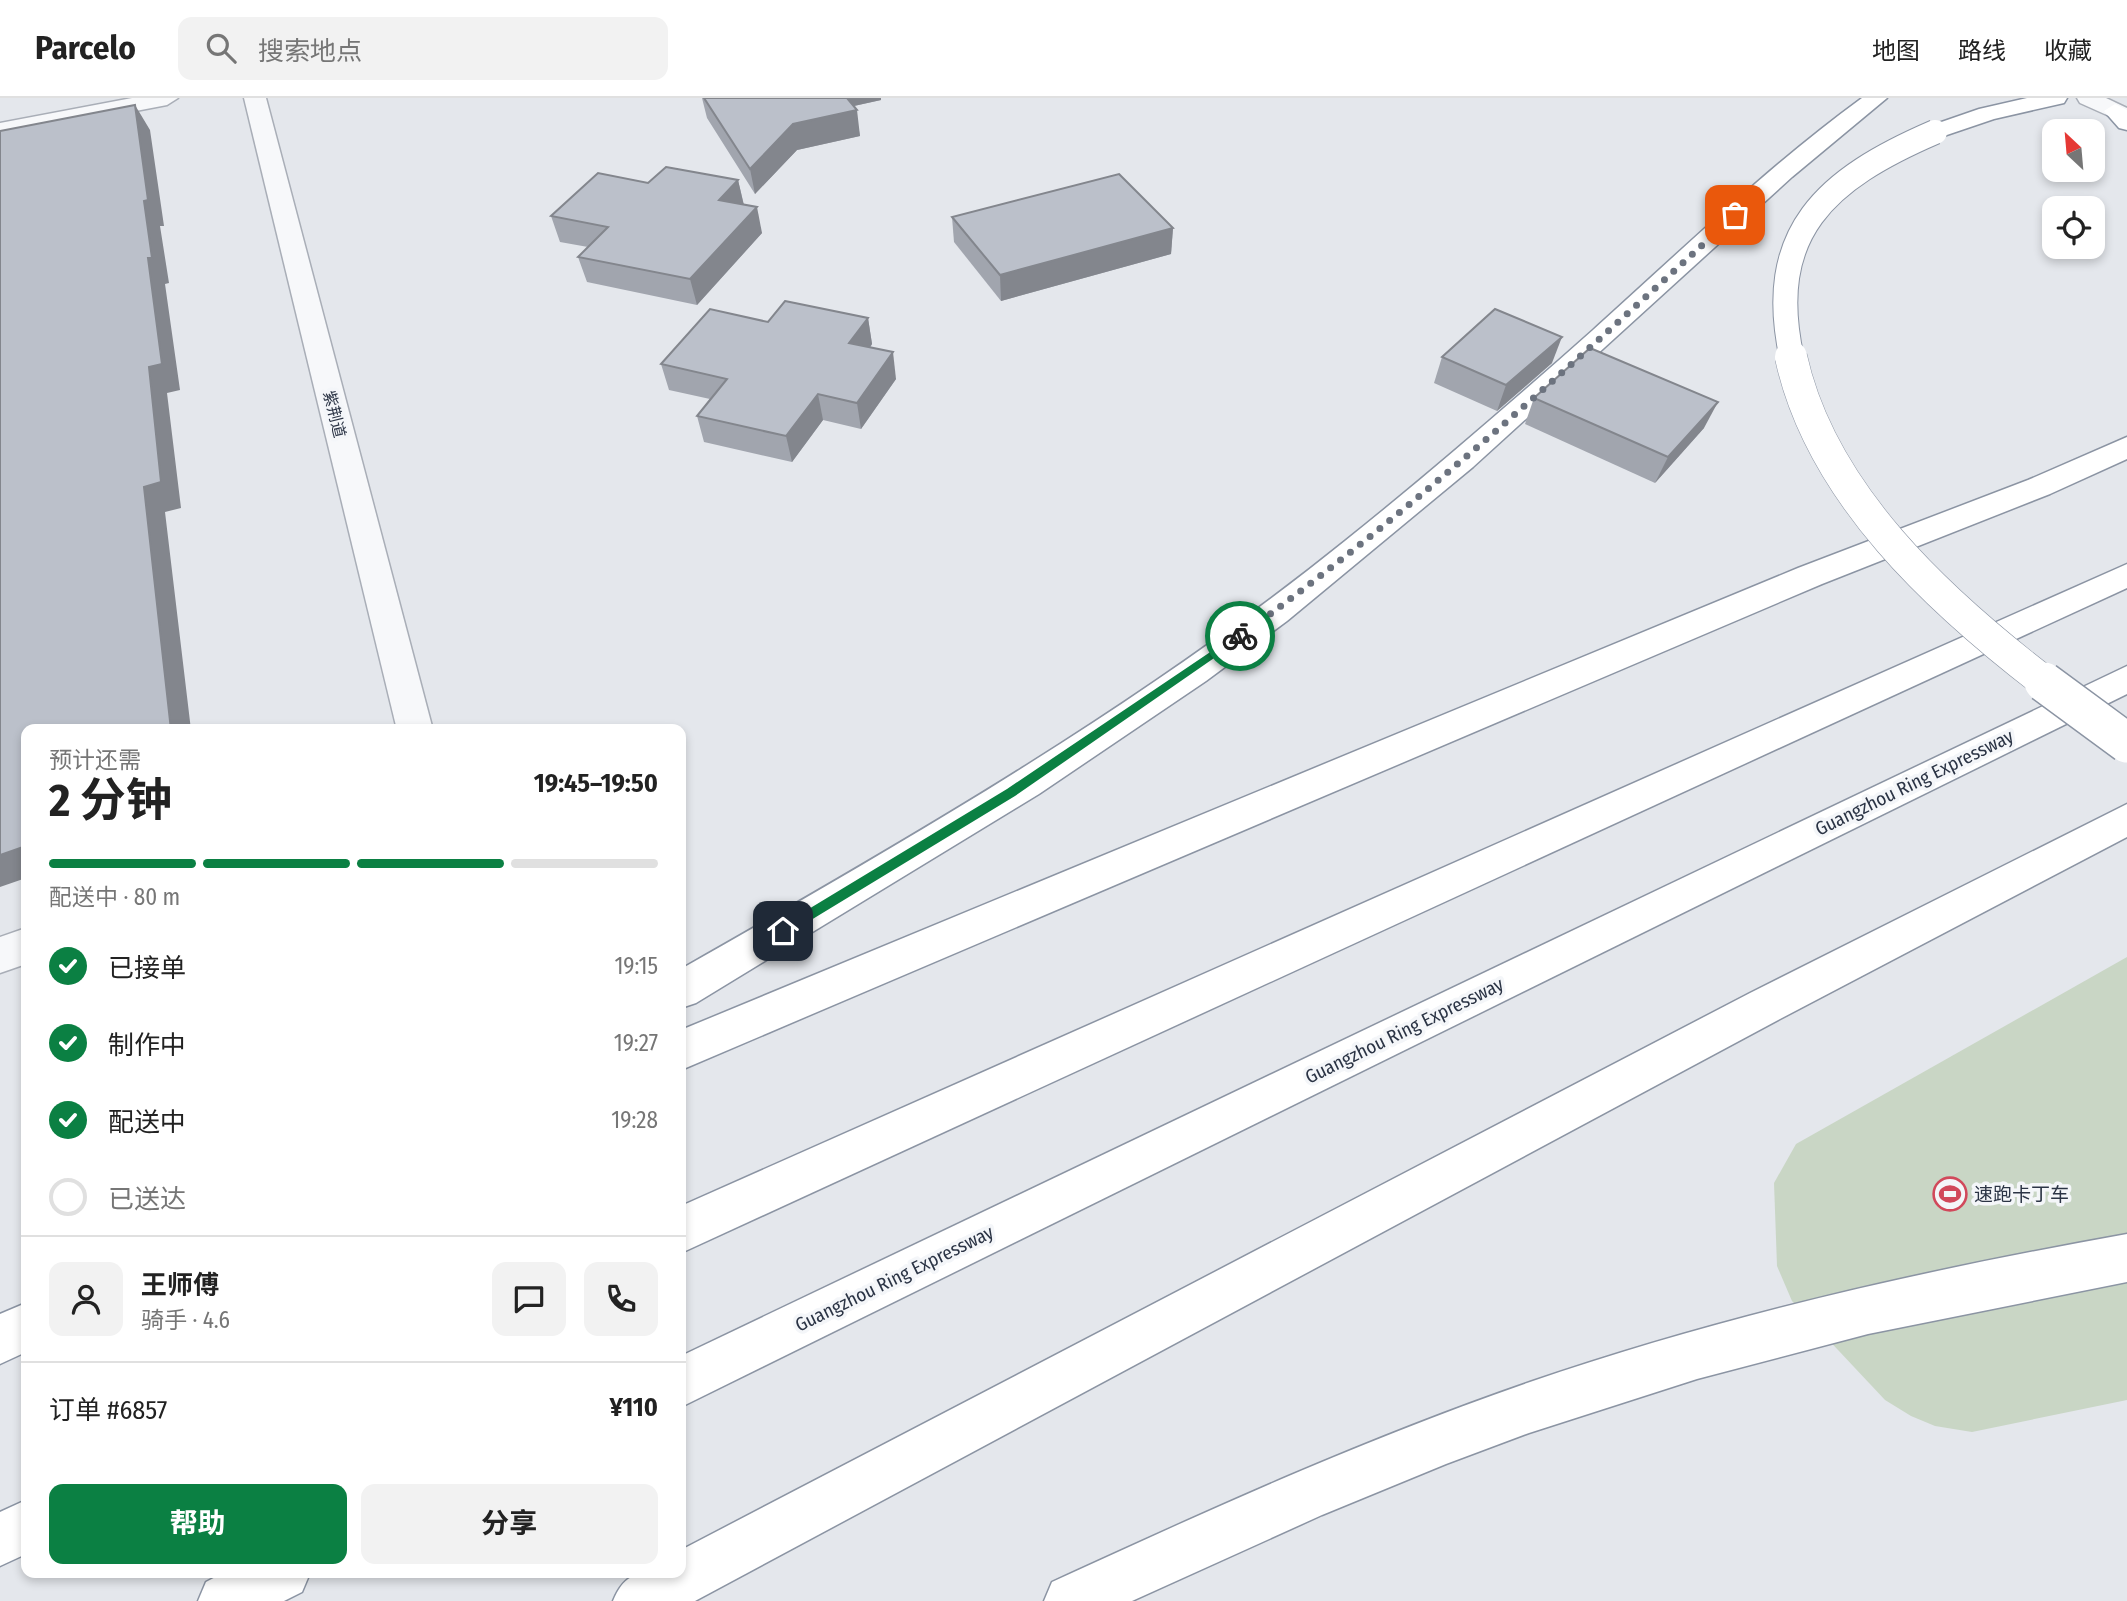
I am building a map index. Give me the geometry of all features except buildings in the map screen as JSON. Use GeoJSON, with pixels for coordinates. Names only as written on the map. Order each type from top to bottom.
{"type":"FeatureCollection","features":[{"type":"Feature","properties":{"kind":"highway"},"geometry":{"type":"LineString","coordinates":[[686,986],[876,877],[1011,793],[1168,688],[1296,595],[1558,377],[1800,156],[1876,98]]}},
{"type":"Feature","properties":{"kind":"highway"},"geometry":{"type":"LineString","coordinates":[[2056,98],[1987,114],[1935,132],[1886,155],[1845,182],[1812,215],[1792,250],[1784,290],[1785,338],[1790,363],[1812,424],[1852,489],[1877,522],[1940,593],[1976,627],[2023,666],[2127,743]]}},
{"type":"Feature","properties":{"kind":"highway"},"geometry":{"type":"LineString","coordinates":[[686,1049],[1810,576],[2039,487],[2127,447]]}},
{"type":"Feature","properties":{"kind":"highway"},"geometry":{"type":"LineString","coordinates":[[686,1228],[2127,575]]}},
{"type":"Feature","properties":{"kind":"highway","name":"Guangzhou Ring Expressway"},"geometry":{"type":"LineString","coordinates":[[686,1380],[2127,679]]}},
{"type":"Feature","properties":{"kind":"highway"},"geometry":{"type":"LineString","coordinates":[[686,1576],[1765,1006],[2121,822]]}},
{"type":"Feature","properties":{"kind":"highway"},"geometry":{"type":"LineString","coordinates":[[1071,1601],[1306,1494],[1448,1437],[1580,1392],[1718,1348],[1854,1312],[1996,1280],[2127,1258]]}},
{"type":"Feature","properties":{"kind":"highway"},"geometry":{"type":"LineString","coordinates":[[0,1340],[21,1330]]}},
{"type":"Feature","properties":{"kind":"highway"},"geometry":{"type":"LineString","coordinates":[[0,1539],[21,1529]]}},
{"type":"Feature","properties":{"kind":"highway"},"geometry":{"type":"LineString","coordinates":[[225,1601],[272,1578]]}},
{"type":"Feature","properties":{"kind":"highway"},"geometry":{"type":"LineString","coordinates":[[639,1601],[683,1578]]}},
{"type":"Feature","properties":{"kind":"street"},"geometry":{"type":"LineString","coordinates":[[0,130],[167,98]]}},
{"type":"Feature","properties":{"kind":"street","name":"紫荆道"},"geometry":{"type":"LineString","coordinates":[[255,98],[413,724]]}},
{"type":"Feature","properties":{"kind":"street"},"geometry":{"type":"LineString","coordinates":[[2088,98],[2123,117]]}},
{"type":"Feature","properties":{"kind":"street"},"geometry":{"type":"LineString","coordinates":[[0,956],[21,948]]}},
{"type":"Feature","properties":{"kind":"green space","name":"速跑卡丁车"},"geometry":{"type":"Polygon","coordinates":[[[2127,957],[2127,1400],[1972,1432],[1935,1426],[1911,1416],[1885,1400],[1792,1301],[1777,1266],[1774,1183],[1796,1144],[2127,957]]]}},
{"type":"Feature","properties":{"kind":"way so far"},"geometry":{"type":"LineString","coordinates":[[1240,636],[1352,551],[1537,395],[1735,215]]}},
{"type":"Feature","properties":{"kind":"place","name":"速跑卡丁车"},"geometry":{"type":"Point","coordinates":[1950,1194]}},
{"type":"Feature","properties":{"kind":"route"},"geometry":{"type":"LineString","coordinates":[[783,931],[1011,793],[1168,688],[1240,636]]}}]}
